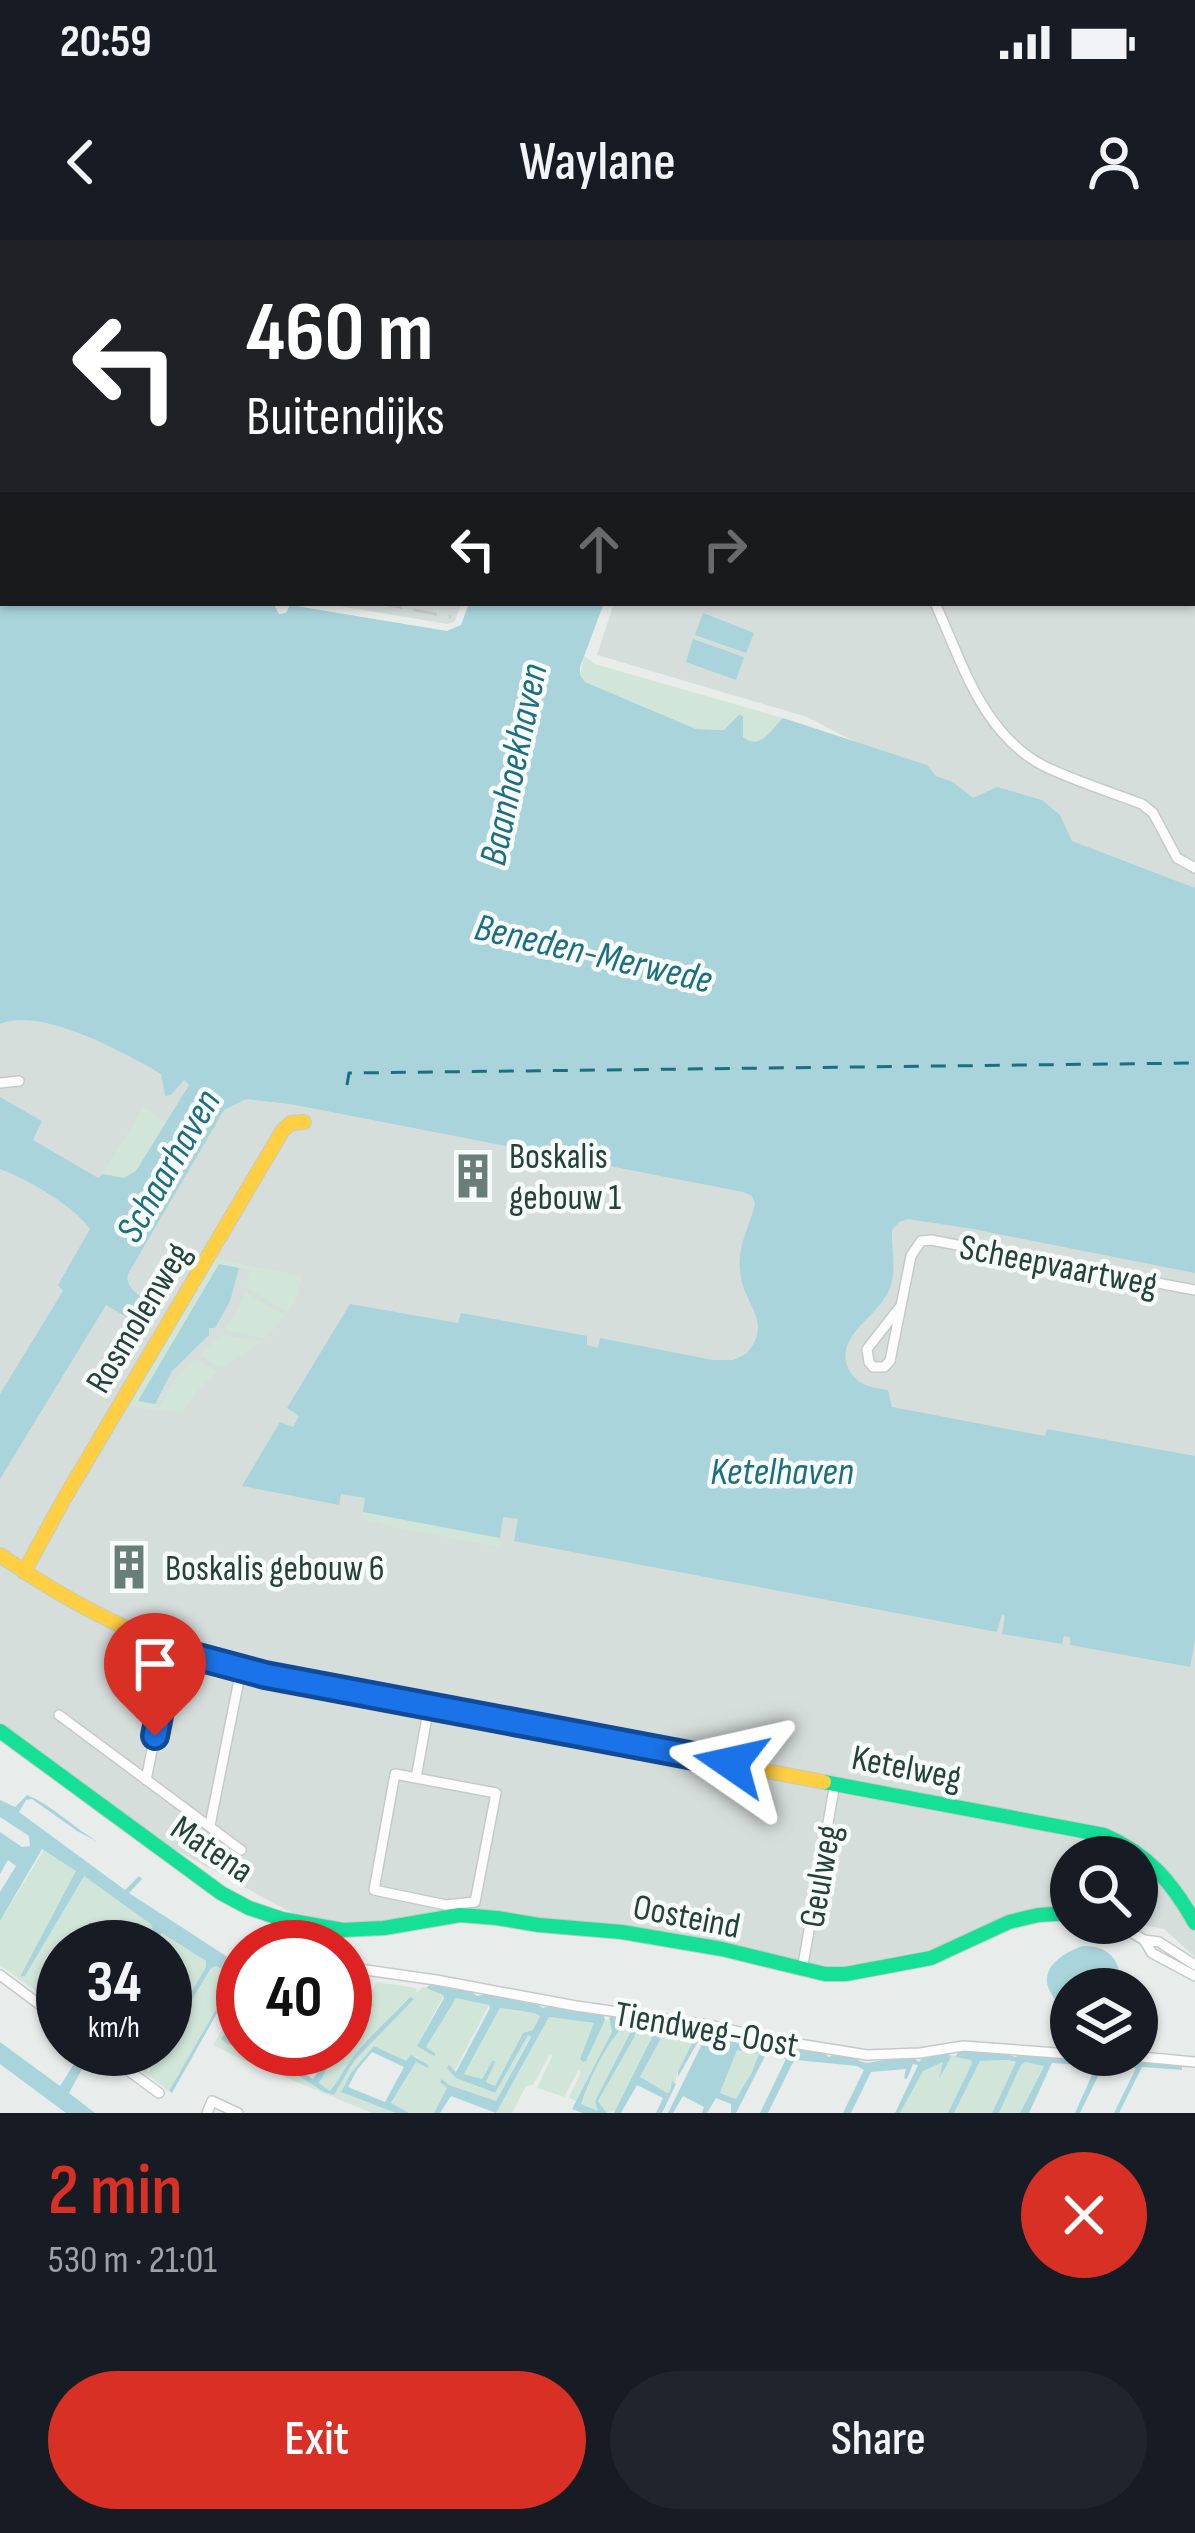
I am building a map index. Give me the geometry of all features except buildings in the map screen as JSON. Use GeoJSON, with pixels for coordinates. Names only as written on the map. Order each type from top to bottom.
{"type":"FeatureCollection","features":[{"type":"Feature","properties":{"kind":"street"},"geometry":{"type":"LineString","coordinates":[[936,606],[974,690],[1000,731],[1044,766],[1142,804],[1154,813],[1177,858],[1195,868]]}},
{"type":"Feature","properties":{"kind":"street"},"geometry":{"type":"LineString","coordinates":[[0,1083],[19,1081]]}},
{"type":"Feature","properties":{"kind":"street","name":"Rosmolenweg"},"geometry":{"type":"LineString","coordinates":[[24,1572],[283,1130],[291,1123],[304,1122]]}},
{"type":"Feature","properties":{"kind":"street","name":"Scheepvaartweg"},"geometry":{"type":"LineString","coordinates":[[900,1307],[867,1349],[873,1367],[884,1367],[890,1361],[910,1256],[921,1241],[1195,1291]]}},
{"type":"Feature","properties":{"kind":"street","name":"Ketelweg"},"geometry":{"type":"LineString","coordinates":[[0,1555],[117,1628],[241,1670],[1104,1835],[1142,1853],[1165,1874],[1195,1922]]}},
{"type":"Feature","properties":{"kind":"street"},"geometry":{"type":"LineString","coordinates":[[146,1780],[172,1650]]}},
{"type":"Feature","properties":{"kind":"street"},"geometry":{"type":"LineString","coordinates":[[210,1825],[241,1670]]}},
{"type":"Feature","properties":{"kind":"street"},"geometry":{"type":"LineString","coordinates":[[416,1778],[429,1706]]}},
{"type":"Feature","properties":{"kind":"street"},"geometry":{"type":"LineString","coordinates":[[59,1715],[241,1850]]}},
{"type":"Feature","properties":{"kind":"street","name":"Matena"},"geometry":{"type":"LineString","coordinates":[[0,1731],[221,1893],[249,1909],[282,1919]]}},
{"type":"Feature","properties":{"kind":"street"},"geometry":{"type":"LineString","coordinates":[[395,1774],[416,1778],[496,1793],[476,1902],[446,1905],[374,1891],[395,1774]]}},
{"type":"Feature","properties":{"kind":"street","name":"Geulweg"},"geometry":{"type":"LineString","coordinates":[[802,1970],[835,1783]]}},
{"type":"Feature","properties":{"kind":"street","name":"Oosteind"},"geometry":{"type":"LineString","coordinates":[[282,1919],[343,1930],[460,1915],[497,1918],[622,1932],[722,1949],[802,1970],[846,1974],[932,1958],[1009,1922],[1050,1914]]}},
{"type":"Feature","properties":{"kind":"street"},"geometry":{"type":"LineString","coordinates":[[1158,1942],[1195,1965]]}},
{"type":"Feature","properties":{"kind":"street"},"geometry":{"type":"LineString","coordinates":[[1146,1944],[1152,1953],[1195,1976]]}},
{"type":"Feature","properties":{"kind":"street","name":"Tiendweg-Oost"},"geometry":{"type":"LineString","coordinates":[[372,1971],[706,2032],[867,2055],[963,2046],[1050,2052]]}},
{"type":"Feature","properties":{"kind":"street"},"geometry":{"type":"LineString","coordinates":[[0,1975],[36,2002]]}},
{"type":"Feature","properties":{"kind":"street"},"geometry":{"type":"LineString","coordinates":[[1158,2059],[1195,2062]]}},
{"type":"Feature","properties":{"kind":"street"},"geometry":{"type":"LineString","coordinates":[[135,2076],[158,2093]]}},
{"type":"Feature","properties":{"kind":"street"},"geometry":{"type":"LineString","coordinates":[[207,2113],[212,2102],[238,2113]]}},
{"type":"Feature","properties":{"kind":"shaded area"},"geometry":{"type":"Polygon","coordinates":[[[340,606],[461,606],[454,622],[340,606]]]}},
{"type":"Feature","properties":{"kind":"shaded area"},"geometry":{"type":"Polygon","coordinates":[[[613,606],[1195,606],[1195,918],[807,717],[597,655],[613,606]]]}},
{"type":"Feature","properties":{"kind":"shaded area"},"geometry":{"type":"Polygon","coordinates":[[[0,968],[1195,1250],[1195,1957],[1158,1928],[1158,1836],[1050,1836],[1050,1917],[865,1968],[805,1972],[695,1947],[456,1912],[372,1923],[301,1918],[80,1798],[0,1735],[0,968]]]}},
{"type":"Feature","properties":{"kind":"green space"},"geometry":{"type":"Polygon","coordinates":[[[584,656],[595,664],[783,718],[755,741],[743,737],[743,717],[724,730],[696,729],[585,682],[580,675],[584,656]]]}},
{"type":"Feature","properties":{"kind":"green space"},"geometry":{"type":"Polygon","coordinates":[[[143,1108],[167,1123],[136,1171],[124,1178],[103,1174],[143,1108]]]}},
{"type":"Feature","properties":{"kind":"green space"},"geometry":{"type":"Polygon","coordinates":[[[215,1259],[302,1276],[295,1301],[288,1312],[247,1288],[250,1270],[219,1265],[139,1401],[157,1405],[155,1410],[129,1406],[215,1259]]]}},
{"type":"Feature","properties":{"kind":"green space"},"geometry":{"type":"Polygon","coordinates":[[[246,1293],[285,1316],[265,1338],[225,1330],[246,1293]]]}},
{"type":"Feature","properties":{"kind":"green space"},"geometry":{"type":"Polygon","coordinates":[[[221,1335],[260,1342],[221,1368],[200,1355],[221,1335]]]}},
{"type":"Feature","properties":{"kind":"green space"},"geometry":{"type":"Polygon","coordinates":[[[196,1359],[217,1371],[182,1413],[158,1409],[174,1380],[196,1359]]]}},
{"type":"Feature","properties":{"kind":"green space"},"geometry":{"type":"Polygon","coordinates":[[[363,1512],[500,1538],[499,1547],[383,1525],[362,1519],[363,1512]]]}},
{"type":"Feature","properties":{"kind":"green space"},"geometry":{"type":"Polygon","coordinates":[[[45,1848],[77,1871],[51,1920],[36,1920],[36,1949],[21,1977],[36,1957],[36,1991],[0,1965],[0,1921],[45,1848]]]}},
{"type":"Feature","properties":{"kind":"green space"},"geometry":{"type":"Polygon","coordinates":[[[84,1875],[145,1920],[58,1920],[84,1875]]]}},
{"type":"Feature","properties":{"kind":"green space"},"geometry":{"type":"Polygon","coordinates":[[[192,1951],[206,1961],[192,1991],[192,1951]]]}},
{"type":"Feature","properties":{"kind":"green space"},"geometry":{"type":"Polygon","coordinates":[[[216,1966],[216,2009],[192,2051],[192,2000],[216,1966]]]}},
{"type":"Feature","properties":{"kind":"green space"},"geometry":{"type":"Polygon","coordinates":[[[377,1982],[416,1988],[417,1993],[423,1987],[444,1995],[417,2046],[434,2055],[426,2047],[456,1997],[489,2005],[454,2072],[456,2078],[494,2093],[531,2035],[496,2101],[442,2079],[447,2088],[434,2113],[409,2113],[391,2104],[416,2062],[427,2067],[416,2056],[407,2062],[372,2049],[372,2042],[414,1999],[407,1999],[372,2037],[372,1990],[377,1982]]]}},
{"type":"Feature","properties":{"kind":"green space"},"geometry":{"type":"Polygon","coordinates":[[[500,2008],[538,2010],[540,2015],[533,2030],[523,2033],[495,2086],[486,2082],[493,2061],[482,2079],[464,2074],[500,2008]]]}},
{"type":"Feature","properties":{"kind":"green space"},"geometry":{"type":"Polygon","coordinates":[[[549,2017],[594,2023],[581,2059],[586,2061],[605,2020],[612,2032],[577,2100],[569,2097],[579,2069],[564,2097],[537,2088],[550,2054],[512,2113],[496,2113],[549,2017]]]}},
{"type":"Feature","properties":{"kind":"green space"},"geometry":{"type":"Polygon","coordinates":[[[623,2027],[631,2031],[595,2101],[599,2112],[581,2104],[598,2063],[623,2027]]]}},
{"type":"Feature","properties":{"kind":"green space"},"geometry":{"type":"Polygon","coordinates":[[[636,2027],[653,2034],[616,2110],[607,2113],[598,2101],[636,2027]]]}},
{"type":"Feature","properties":{"kind":"green space"},"geometry":{"type":"Polygon","coordinates":[[[663,2035],[695,2039],[667,2093],[640,2078],[663,2035]]]}},
{"type":"Feature","properties":{"kind":"green space"},"geometry":{"type":"Polygon","coordinates":[[[737,2050],[760,2053],[737,2099],[720,2093],[737,2050]]]}},
{"type":"Feature","properties":{"kind":"green space"},"geometry":{"type":"Polygon","coordinates":[[[951,2055],[972,2063],[948,2113],[900,2113],[923,2070],[943,2062],[940,2073],[951,2055]]]}},
{"type":"Feature","properties":{"kind":"green space"},"geometry":{"type":"Polygon","coordinates":[[[980,2061],[1016,2063],[992,2113],[954,2113],[980,2061]]]}},
{"type":"Feature","properties":{"kind":"green space"},"geometry":{"type":"Polygon","coordinates":[[[1021,2065],[1044,2065],[1020,2113],[999,2113],[1021,2065]]]}},
{"type":"Feature","properties":{"kind":"green space"},"geometry":{"type":"Polygon","coordinates":[[[149,2076],[178,2076],[169,2091],[149,2076]]]}},
{"type":"Feature","properties":{"kind":"green space"},"geometry":{"type":"Polygon","coordinates":[[[282,2076],[299,2076],[334,2095],[350,2076],[342,2092],[396,2113],[372,2113],[282,2076]]]}},
{"type":"Feature","properties":{"kind":"green space"},"geometry":{"type":"Polygon","coordinates":[[[323,2076],[341,2076],[330,2091],[319,2083],[323,2076]]]}},
{"type":"Feature","properties":{"kind":"water"},"geometry":{"type":"Polygon","coordinates":[[[0,606],[275,606],[279,614],[296,606],[447,631],[461,625],[468,606],[603,606],[580,667],[585,682],[696,729],[724,730],[740,714],[743,737],[755,741],[783,718],[927,765],[936,776],[973,798],[997,787],[1042,800],[1060,815],[1072,841],[1195,888],[1195,1273],[908,1219],[892,1230],[890,1288],[853,1335],[845,1356],[860,1382],[888,1390],[892,1407],[1045,1436],[1047,1429],[1195,1456],[1195,1641],[1190,1667],[1070,1645],[1070,1637],[1064,1636],[1062,1644],[1002,1634],[1002,1614],[997,1632],[514,1541],[518,1519],[503,1517],[500,1538],[363,1512],[365,1498],[341,1494],[339,1505],[242,1486],[280,1422],[293,1427],[299,1416],[287,1408],[350,1304],[458,1323],[461,1313],[587,1336],[587,1345],[598,1348],[600,1338],[713,1360],[746,1354],[758,1332],[740,1262],[755,1203],[752,1196],[290,1104],[246,1099],[224,1110],[128,1274],[132,1290],[158,1307],[145,1328],[106,1305],[0,1479],[0,1394],[63,1291],[58,1285],[90,1229],[49,1194],[0,1169],[0,1097],[42,1121],[33,1140],[98,1178],[103,1174],[124,1178],[136,1171],[189,1085],[184,1080],[165,1096],[161,1074],[105,1044],[37,1021],[0,1024],[0,606]]]}},
{"type":"Feature","properties":{"kind":"water"},"geometry":{"type":"Polygon","coordinates":[[[703,613],[754,633],[746,653],[695,635],[703,613]]]}},
{"type":"Feature","properties":{"kind":"water"},"geometry":{"type":"Polygon","coordinates":[[[693,639],[744,657],[736,680],[686,662],[693,639]]]}},
{"type":"Feature","properties":{"kind":"water"},"geometry":{"type":"Polygon","coordinates":[[[219,1264],[239,1268],[230,1301],[215,1328],[209,1328],[209,1335],[172,1371],[155,1404],[138,1401],[219,1264]]]}},
{"type":"Feature","properties":{"kind":"water"},"geometry":{"type":"Polygon","coordinates":[[[27,1795],[98,1842],[32,1799],[19,1812],[125,1890],[139,1876],[142,1879],[129,1893],[171,1920],[145,1920],[84,1876],[58,1920],[50,1920],[76,1871],[42,1849],[0,1921],[0,1892],[16,1866],[8,1860],[0,1874],[0,1832],[22,1847],[30,1846],[29,1836],[0,1817],[0,1800],[15,1807],[27,1795]]]}},
{"type":"Feature","properties":{"kind":"water"},"geometry":{"type":"Polygon","coordinates":[[[192,1934],[216,1949],[216,1966],[192,2000],[192,1991],[206,1961],[192,1952],[192,1934]]]}},
{"type":"Feature","properties":{"kind":"water"},"geometry":{"type":"Polygon","coordinates":[[[1082,1946],[1100,1948],[1118,1968],[1051,1968],[1082,1946]]]}},
{"type":"Feature","properties":{"kind":"water"},"geometry":{"type":"Polygon","coordinates":[[[36,1947],[36,1957],[20,1977],[36,1947]]]}},
{"type":"Feature","properties":{"kind":"water"},"geometry":{"type":"Polygon","coordinates":[[[431,1984],[543,2008],[603,2014],[605,2020],[583,2062],[580,2059],[594,2023],[549,2017],[496,2113],[451,2096],[440,2113],[434,2113],[447,2088],[442,2079],[496,2101],[531,2037],[528,2035],[495,2093],[456,2078],[447,2068],[456,2072],[489,2005],[456,1998],[426,2047],[434,2056],[417,2046],[444,1998],[426,1988],[431,1984]],[[500,2008],[464,2074],[482,2079],[493,2060],[486,2082],[495,2086],[523,2033],[533,2030],[540,2016],[500,2008]]]}},
{"type":"Feature","properties":{"kind":"water"},"geometry":{"type":"Polygon","coordinates":[[[410,1997],[414,1999],[372,2042],[372,2037],[410,1997]]]}},
{"type":"Feature","properties":{"kind":"water"},"geometry":{"type":"Polygon","coordinates":[[[216,2009],[192,2058],[192,2051],[216,2009]]]}},
{"type":"Feature","properties":{"kind":"water"},"geometry":{"type":"Polygon","coordinates":[[[613,2015],[643,2025],[646,2020],[765,2043],[767,2052],[736,2113],[731,2113],[731,2104],[716,2098],[707,2113],[702,2113],[704,2107],[683,2096],[673,2113],[668,2113],[704,2040],[700,2038],[678,2077],[695,2038],[663,2035],[640,2077],[667,2093],[672,2081],[676,2084],[662,2113],[656,2113],[663,2098],[637,2085],[621,2113],[614,2113],[653,2035],[637,2028],[598,2101],[607,2113],[582,2113],[572,2109],[612,2032],[609,2018],[613,2015]],[[623,2027],[598,2063],[581,2104],[598,2111],[595,2101],[631,2031],[623,2027]],[[737,2050],[720,2093],[736,2099],[759,2054],[737,2050]]]}},
{"type":"Feature","properties":{"kind":"water"},"geometry":{"type":"Polygon","coordinates":[[[0,2042],[36,2068],[36,2076],[46,2076],[60,2086],[66,2076],[78,2076],[69,2093],[95,2113],[66,2113],[0,2064],[0,2042]]]}},
{"type":"Feature","properties":{"kind":"water"},"geometry":{"type":"Polygon","coordinates":[[[374,2046],[406,2061],[411,2055],[428,2065],[416,2062],[391,2103],[409,2113],[396,2113],[341,2092],[354,2076],[348,2087],[385,2102],[404,2067],[372,2052],[374,2046]]]}},
{"type":"Feature","properties":{"kind":"water"},"geometry":{"type":"Polygon","coordinates":[[[774,2046],[829,2057],[838,2053],[856,2056],[867,2063],[911,2056],[919,2062],[926,2054],[948,2053],[951,2057],[939,2079],[943,2062],[923,2071],[900,2113],[895,2113],[918,2065],[913,2064],[907,2079],[906,2069],[871,2072],[851,2113],[843,2113],[864,2070],[796,2060],[768,2113],[760,2113],[786,2059],[771,2054],[774,2046]]]}},
{"type":"Feature","properties":{"kind":"water"},"geometry":{"type":"Polygon","coordinates":[[[959,2051],[1050,2057],[1050,2067],[1029,2113],[1020,2113],[1044,2066],[1025,2062],[999,2113],[992,2113],[1016,2062],[980,2061],[954,2113],[948,2113],[972,2063],[955,2057],[959,2051]]]}},
{"type":"Feature","properties":{"kind":"water"},"geometry":{"type":"Polygon","coordinates":[[[1158,2061],[1182,2063],[1182,2070],[1158,2068],[1158,2061]]]}},
{"type":"Feature","properties":{"kind":"water"},"geometry":{"type":"Polygon","coordinates":[[[299,2076],[323,2076],[319,2083],[330,2091],[340,2076],[345,2076],[334,2095],[299,2076]]]}},
{"type":"Feature","properties":{"kind":"water"},"geometry":{"type":"Polygon","coordinates":[[[1092,2076],[1098,2076],[1080,2113],[1075,2113],[1092,2076]]]}},
{"type":"Feature","properties":{"kind":"water"},"geometry":{"type":"Polygon","coordinates":[[[1132,2076],[1138,2076],[1119,2113],[1114,2113],[1132,2076]]]}},
{"type":"Feature","properties":{"kind":"ferry route"},"geometry":{"type":"LineString","coordinates":[[347,1085],[349,1073],[1195,1063]]}},
{"type":"Feature","properties":{"kind":"railway"},"geometry":{"type":"LineString","coordinates":[[394,606],[451,617]]}},
{"type":"Feature","properties":{"kind":"traffic: fast"},"geometry":{"type":"LineString","coordinates":[[0,1731],[221,1893],[282,1919],[343,1930],[460,1915],[497,1918],[622,1932],[722,1949],[825,1974],[846,1974],[931,1958],[1009,1922],[1050,1914]]}},
{"type":"Feature","properties":{"kind":"traffic: fast"},"geometry":{"type":"LineString","coordinates":[[824,1782],[1104,1835],[1134,1851],[1157,1871],[1195,1923]]}},
{"type":"Feature","properties":{"kind":"traffic: slow"},"geometry":{"type":"LineString","coordinates":[[24,1572],[283,1130],[291,1123],[304,1122]]}},
{"type":"Feature","properties":{"kind":"traffic: slow"},"geometry":{"type":"LineString","coordinates":[[0,1555],[116,1623],[241,1670],[824,1782]]}},
{"type":"Feature","properties":{"kind":"place","name":"Boskalis gebouw 1"},"geometry":{"type":"Point","coordinates":[473,1176]}},
{"type":"Feature","properties":{"kind":"place","name":"Boskalis gebouw 6"},"geometry":{"type":"Point","coordinates":[129,1567]}},
{"type":"Feature","properties":{"kind":"route"},"geometry":{"type":"LineString","coordinates":[[155,1736],[172,1650],[265,1675],[731,1763]]}},
{"type":"Feature","properties":{"kind":"water label","name":"Baanhoekhaven"},"geometry":{"type":"Point","coordinates":[512,764]}},
{"type":"Feature","properties":{"kind":"water label","name":"Beneden-Merwede"},"geometry":{"type":"Point","coordinates":[594,952]}},
{"type":"Feature","properties":{"kind":"water label","name":"Schaarhaven"},"geometry":{"type":"Point","coordinates":[167,1165]}},
{"type":"Feature","properties":{"kind":"water label","name":"Ketelhaven"},"geometry":{"type":"Point","coordinates":[782,1470]}}]}
